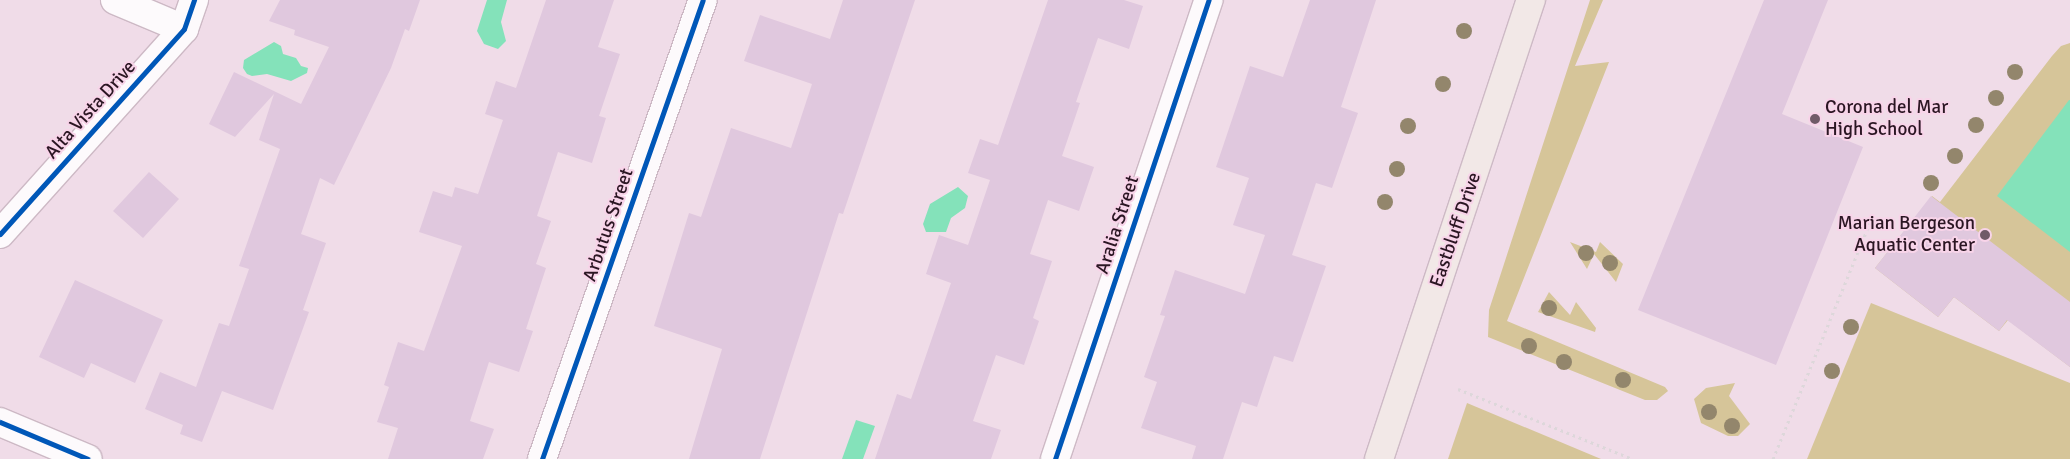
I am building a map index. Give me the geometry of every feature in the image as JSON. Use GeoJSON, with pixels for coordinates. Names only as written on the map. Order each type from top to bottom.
{"type":"FeatureCollection","features":[{"type":"Feature","properties":{"kind":"main road","name":"Eastbluff Drive"},"geometry":{"type":"LineString","coordinates":[[1379,459],[1531,0]]}},
{"type":"Feature","properties":{"kind":"street"},"geometry":{"type":"LineString","coordinates":[[115,0],[184,29]]}},
{"type":"Feature","properties":{"kind":"street","name":"Alta Vista Drive"},"geometry":{"type":"LineString","coordinates":[[0,234],[184,29],[194,0]]}},
{"type":"Feature","properties":{"kind":"street","name":"Arbutus Street"},"geometry":{"type":"LineString","coordinates":[[542,459],[704,0]]}},
{"type":"Feature","properties":{"kind":"street","name":"Aralia Street"},"geometry":{"type":"LineString","coordinates":[[1055,459],[1209,0]]}},
{"type":"Feature","properties":{"kind":"street"},"geometry":{"type":"LineString","coordinates":[[0,422],[88,459]]}},
{"type":"Feature","properties":{"kind":"path"},"geometry":{"type":"LineString","coordinates":[[1773,459],[1870,223]]}},
{"type":"Feature","properties":{"kind":"path"},"geometry":{"type":"LineString","coordinates":[[1458,388],[1633,459]]}},
{"type":"Feature","properties":{"kind":"shaded area"},"geometry":{"type":"Polygon","coordinates":[[[487,0],[507,0],[501,22],[506,41],[498,49],[484,44],[477,31],[487,0]]]}},
{"type":"Feature","properties":{"kind":"shaded area"},"geometry":{"type":"Polygon","coordinates":[[[1590,0],[1603,0],[1575,66],[1609,62],[1507,321],[1665,387],[1668,391],[1657,400],[1645,400],[1488,337],[1489,310],[1590,0]]]}},
{"type":"Feature","properties":{"kind":"shaded area"},"geometry":{"type":"Polygon","coordinates":[[[274,42],[281,46],[283,54],[296,58],[301,66],[308,68],[307,73],[291,81],[267,74],[252,76],[247,74],[243,68],[244,60],[274,42]]]}},
{"type":"Feature","properties":{"kind":"shaded area","name":"Marian Bergeson Aquatic Center"},"geometry":{"type":"Polygon","coordinates":[[[2070,43],[2070,367],[2008,320],[1999,331],[1954,297],[1938,317],[1875,268],[1932,196],[1940,202],[2052,56],[2061,46],[2070,43]]]}},
{"type":"Feature","properties":{"kind":"shaded area"},"geometry":{"type":"Polygon","coordinates":[[[2070,100],[2070,252],[1997,196],[2070,100]]]}},
{"type":"Feature","properties":{"kind":"shaded area"},"geometry":{"type":"Polygon","coordinates":[[[958,187],[968,196],[965,208],[951,218],[946,232],[926,232],[923,224],[930,204],[958,187]]]}},
{"type":"Feature","properties":{"kind":"shaded area"},"geometry":{"type":"Polygon","coordinates":[[[1570,242],[1596,252],[1600,242],[1623,264],[1616,282],[1594,254],[1587,269],[1570,242]]]}},
{"type":"Feature","properties":{"kind":"shaded area"},"geometry":{"type":"Polygon","coordinates":[[[1549,292],[1570,315],[1576,302],[1596,328],[1595,332],[1538,312],[1549,292]]]}},
{"type":"Feature","properties":{"kind":"shaded area"},"geometry":{"type":"Polygon","coordinates":[[[1871,303],[2070,383],[2070,459],[1807,459],[1871,303]]]}},
{"type":"Feature","properties":{"kind":"shaded area"},"geometry":{"type":"Polygon","coordinates":[[[1735,383],[1729,396],[1750,424],[1738,436],[1728,436],[1701,423],[1694,399],[1706,388],[1735,383]]]}},
{"type":"Feature","properties":{"kind":"shaded area"},"geometry":{"type":"Polygon","coordinates":[[[1467,403],[1601,459],[1448,459],[1467,403]]]}},
{"type":"Feature","properties":{"kind":"shaded area"},"geometry":{"type":"Polygon","coordinates":[[[856,420],[875,426],[863,459],[842,459],[856,420]]]}},
{"type":"Feature","properties":{"kind":"building"},"geometry":{"type":"Polygon","coordinates":[[[280,0],[420,0],[409,31],[405,29],[391,68],[334,185],[320,178],[301,234],[326,243],[303,310],[309,312],[273,410],[222,391],[202,442],[180,434],[183,425],[145,409],[160,372],[196,387],[219,323],[229,326],[249,269],[239,266],[280,149],[259,140],[274,94],[235,137],[209,124],[234,72],[301,104],[329,47],[294,35],[295,30],[269,21],[280,0]]]}},
{"type":"Feature","properties":{"kind":"building"},"geometry":{"type":"Polygon","coordinates":[[[546,0],[614,0],[598,47],[620,54],[599,116],[606,118],[592,163],[558,152],[537,216],[551,221],[536,264],[546,268],[526,329],[533,331],[519,372],[489,362],[470,421],[494,429],[483,459],[388,459],[398,428],[377,422],[389,387],[384,385],[398,342],[424,351],[462,246],[419,232],[433,191],[452,197],[455,187],[478,194],[503,120],[485,114],[496,81],[516,88],[546,0]]]}},
{"type":"Feature","properties":{"kind":"building"},"geometry":{"type":"Polygon","coordinates":[[[843,0],[915,0],[843,214],[839,213],[760,459],[689,459],[722,349],[654,326],[689,213],[701,217],[731,128],[791,148],[812,84],[744,61],[760,15],[830,39],[843,0]]]}},
{"type":"Feature","properties":{"kind":"building"},"geometry":{"type":"Polygon","coordinates":[[[1048,0],[1124,0],[1143,6],[1129,49],[1098,38],[1076,102],[1080,103],[1062,156],[1094,167],[1079,211],[1048,200],[1030,254],[1052,261],[1033,318],[1039,321],[1024,365],[996,355],[973,421],[1001,430],[991,459],[875,459],[897,394],[911,399],[951,283],[926,274],[939,235],[968,245],[990,180],[968,173],[980,139],[998,145],[1048,0]]]}},
{"type":"Feature","properties":{"kind":"building"},"geometry":{"type":"Polygon","coordinates":[[[1310,0],[1376,0],[1341,107],[1358,113],[1332,188],[1316,183],[1292,255],[1326,266],[1293,362],[1274,356],[1257,407],[1242,402],[1223,459],[1192,459],[1196,446],[1141,428],[1157,382],[1144,377],[1165,316],[1160,315],[1175,270],[1245,294],[1265,235],[1233,225],[1249,178],[1216,167],[1250,66],[1283,77],[1310,0]]]}},
{"type":"Feature","properties":{"kind":"building"},"geometry":{"type":"Polygon","coordinates":[[[1764,0],[1828,0],[1782,114],[1863,147],[1776,365],[1638,310],[1764,0]]]}},
{"type":"Feature","properties":{"kind":"building"},"geometry":{"type":"Polygon","coordinates":[[[149,172],[179,199],[143,238],[113,211],[149,172]]]}},
{"type":"Feature","properties":{"kind":"building"},"geometry":{"type":"Polygon","coordinates":[[[1931,196],[2070,302],[2070,367],[2007,320],[1999,331],[1954,297],[1938,317],[1875,268],[1931,196]]]}},
{"type":"Feature","properties":{"kind":"building"},"geometry":{"type":"Polygon","coordinates":[[[75,280],[163,320],[135,383],[91,363],[84,378],[39,357],[75,280]]]}},
{"type":"Feature","properties":{"kind":"cycle path"},"geometry":{"type":"LineString","coordinates":[[0,234],[184,29],[194,0]]}},
{"type":"Feature","properties":{"kind":"cycle path"},"geometry":{"type":"LineString","coordinates":[[542,459],[703,0]]}},
{"type":"Feature","properties":{"kind":"cycle path"},"geometry":{"type":"LineString","coordinates":[[1055,459],[1209,0]]}},
{"type":"Feature","properties":{"kind":"cycle path"},"geometry":{"type":"LineString","coordinates":[[0,422],[88,459]]}},
{"type":"Feature","properties":{"kind":"place","name":"Corona del Mar High School"},"geometry":{"type":"Point","coordinates":[1815,119]}},
{"type":"Feature","properties":{"kind":"place","name":"Marian Bergeson Aquatic Center"},"geometry":{"type":"Point","coordinates":[1985,235]}}]}
